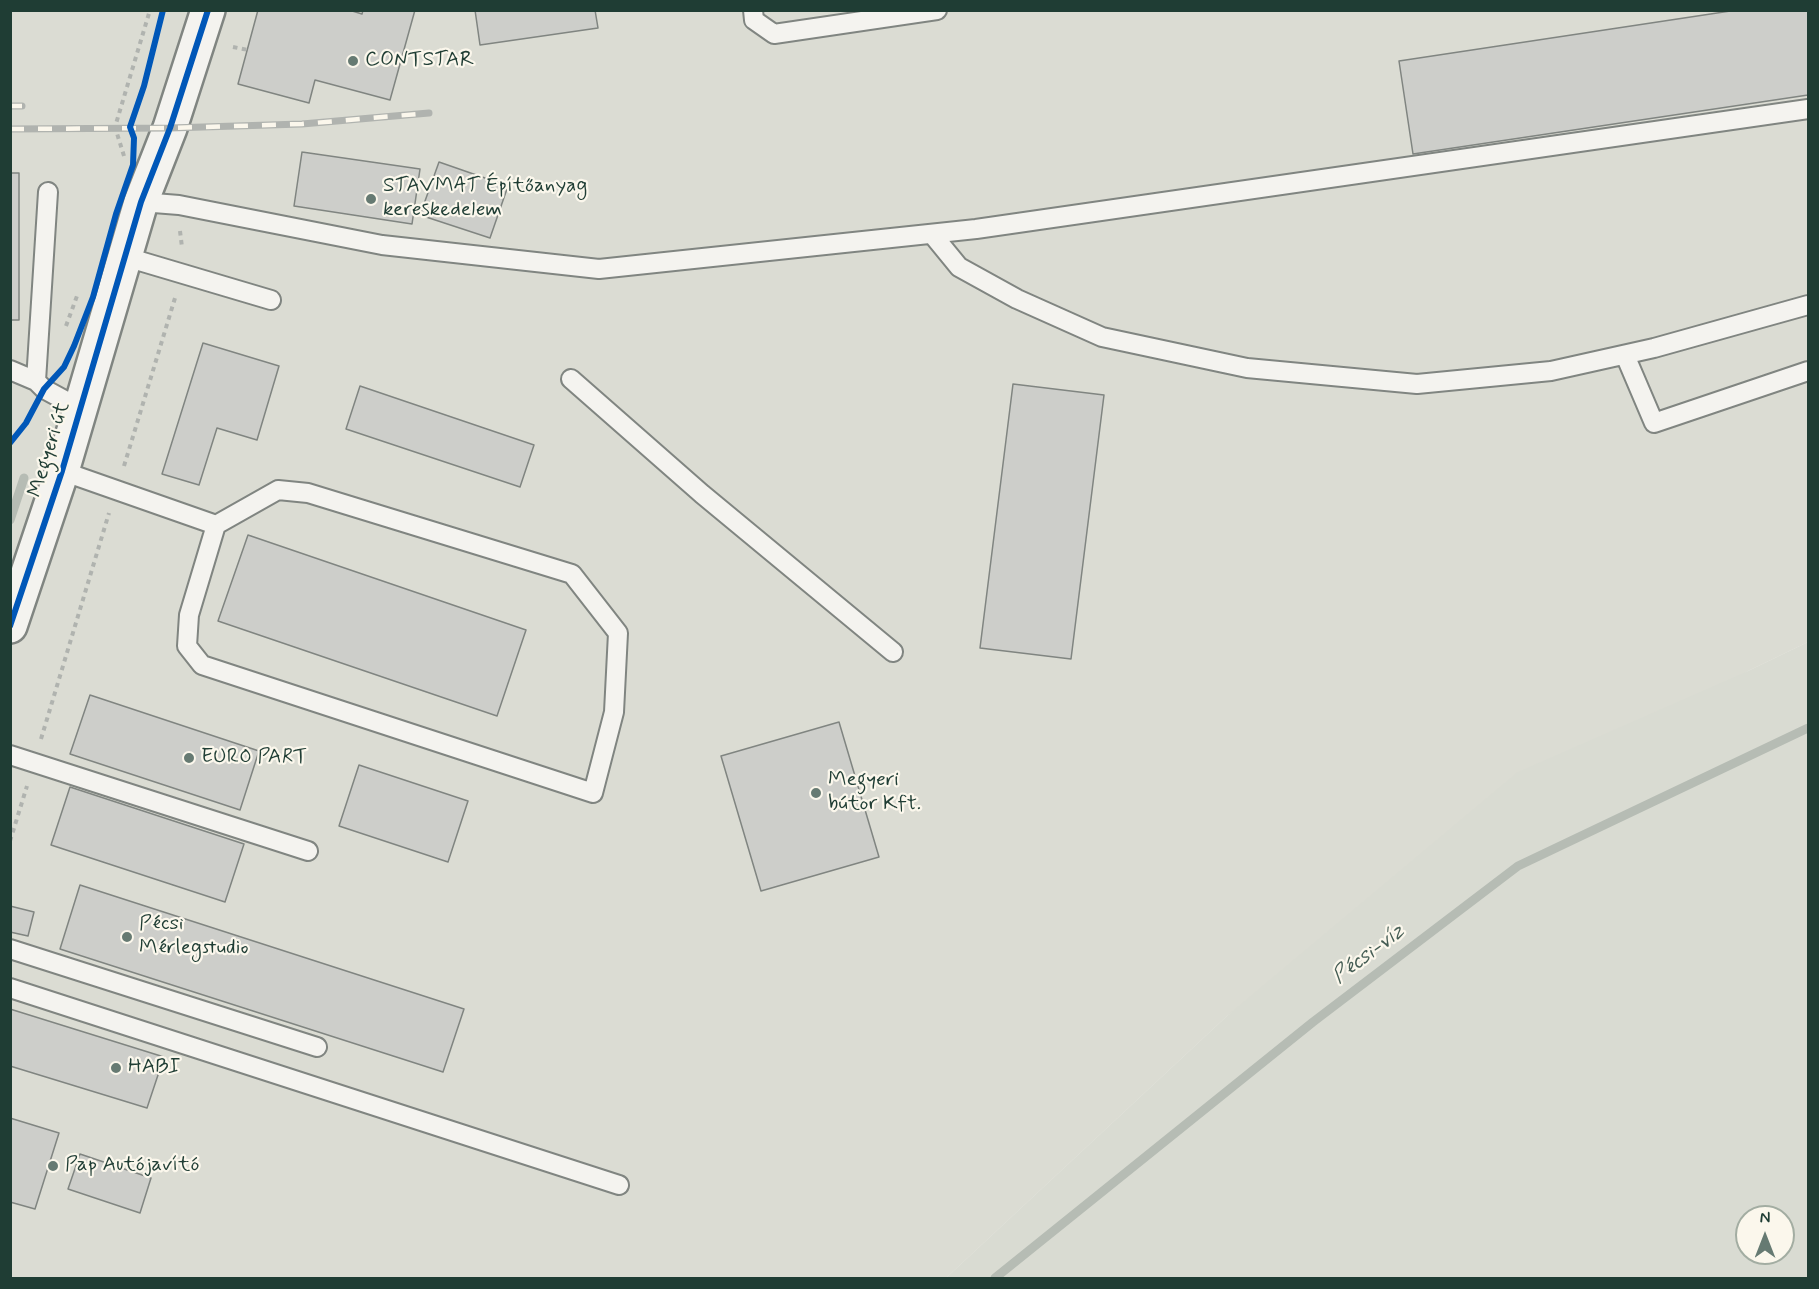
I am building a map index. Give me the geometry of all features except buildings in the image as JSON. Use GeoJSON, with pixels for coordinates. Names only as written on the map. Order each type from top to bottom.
{"type":"FeatureCollection","features":[{"type":"Feature","properties":{"kind":"street","name":"Megyeri út"},"geometry":{"type":"LineString","coordinates":[[10,626],[62,471],[141,202],[170,128],[208,10]]}},
{"type":"Feature","properties":{"kind":"lane"},"geometry":{"type":"LineString","coordinates":[[753,10],[754,20],[774,34],[937,10]]}},
{"type":"Feature","properties":{"kind":"lane"},"geometry":{"type":"LineString","coordinates":[[141,202],[179,205],[382,245],[599,268],[976,230],[1809,109]]}},
{"type":"Feature","properties":{"kind":"lane"},"geometry":{"type":"LineString","coordinates":[[36,381],[48,192]]}},
{"type":"Feature","properties":{"kind":"lane"},"geometry":{"type":"LineString","coordinates":[[932,234],[959,267],[1017,299],[1102,337],[1247,368],[1417,384],[1551,370],[1625,355],[1809,305]]}},
{"type":"Feature","properties":{"kind":"lane"},"geometry":{"type":"LineString","coordinates":[[126,257],[271,300]]}},
{"type":"Feature","properties":{"kind":"lane"},"geometry":{"type":"LineString","coordinates":[[1625,355],[1654,423],[1809,371]]}},
{"type":"Feature","properties":{"kind":"lane"},"geometry":{"type":"LineString","coordinates":[[10,370],[36,381],[44,389],[79,408]]}},
{"type":"Feature","properties":{"kind":"lane"},"geometry":{"type":"LineString","coordinates":[[571,379],[702,494],[893,652]]}},
{"type":"Feature","properties":{"kind":"lane"},"geometry":{"type":"LineString","coordinates":[[62,471],[216,525],[278,490],[308,493],[572,574],[618,633],[614,712],[593,793],[202,665],[187,646],[189,615],[216,525]]}},
{"type":"Feature","properties":{"kind":"lane"},"geometry":{"type":"LineString","coordinates":[[10,755],[308,850]]}},
{"type":"Feature","properties":{"kind":"lane"},"geometry":{"type":"LineString","coordinates":[[10,949],[317,1047]]}},
{"type":"Feature","properties":{"kind":"lane"},"geometry":{"type":"LineString","coordinates":[[10,988],[619,1185]]}},
{"type":"Feature","properties":{"kind":"path"},"geometry":{"type":"LineString","coordinates":[[124,158],[115,127],[150,10]]}},
{"type":"Feature","properties":{"kind":"path"},"geometry":{"type":"LineString","coordinates":[[233,47],[248,50]]}},
{"type":"Feature","properties":{"kind":"path"},"geometry":{"type":"LineString","coordinates":[[10,841],[183,273],[179,205]]}},
{"type":"Feature","properties":{"kind":"path"},"geometry":{"type":"LineString","coordinates":[[63,334],[79,290]]}},
{"type":"Feature","properties":{"kind":"shaded area"},"geometry":{"type":"Polygon","coordinates":[[[10,11],[1808,11],[1808,642],[1748,671],[1227,1016],[946,1278],[11,1278],[10,11]]]}},
{"type":"Feature","properties":{"kind":"shaded area"},"geometry":{"type":"Polygon","coordinates":[[[1808,642],[1808,1278],[946,1278],[1227,1016],[1518,772],[1748,671],[1808,642]]]}},
{"type":"Feature","properties":{"kind":"waterway"},"geometry":{"type":"LineString","coordinates":[[10,520],[24,478]]}},
{"type":"Feature","properties":{"kind":"waterway","name":"Pécsi-víz"},"geometry":{"type":"LineString","coordinates":[[995,1278],[1313,1022],[1518,866],[1808,728]]}},
{"type":"Feature","properties":{"kind":"railway"},"geometry":{"type":"LineString","coordinates":[[10,106],[22,106]]}},
{"type":"Feature","properties":{"kind":"railway"},"geometry":{"type":"LineString","coordinates":[[10,129],[302,124],[429,113]]}},
{"type":"Feature","properties":{"kind":"cycle path"},"geometry":{"type":"LineString","coordinates":[[10,443],[26,423],[44,389],[64,367],[93,297],[116,214],[133,165],[134,138],[130,127],[144,86],[163,10]]}},
{"type":"Feature","properties":{"kind":"cycle path"},"geometry":{"type":"LineString","coordinates":[[10,626],[62,471],[141,202],[170,128],[208,10]]}},
{"type":"Feature","properties":{"kind":"place","name":"CONTSTAR"},"geometry":{"type":"Point","coordinates":[353,61]}},
{"type":"Feature","properties":{"kind":"place","name":"STAVMAT Építőanyag kereskedelem"},"geometry":{"type":"Point","coordinates":[371,199]}},
{"type":"Feature","properties":{"kind":"place","name":"EURO PART"},"geometry":{"type":"Point","coordinates":[189,758]}},
{"type":"Feature","properties":{"kind":"place","name":"Megyeri bútor Kft."},"geometry":{"type":"Point","coordinates":[816,793]}},
{"type":"Feature","properties":{"kind":"place","name":"Pécsi Mérlegstudio"},"geometry":{"type":"Point","coordinates":[127,937]}},
{"type":"Feature","properties":{"kind":"place","name":"HABI"},"geometry":{"type":"Point","coordinates":[116,1068]}},
{"type":"Feature","properties":{"kind":"place","name":"Pap Autójavító"},"geometry":{"type":"Point","coordinates":[53,1166]}}]}
